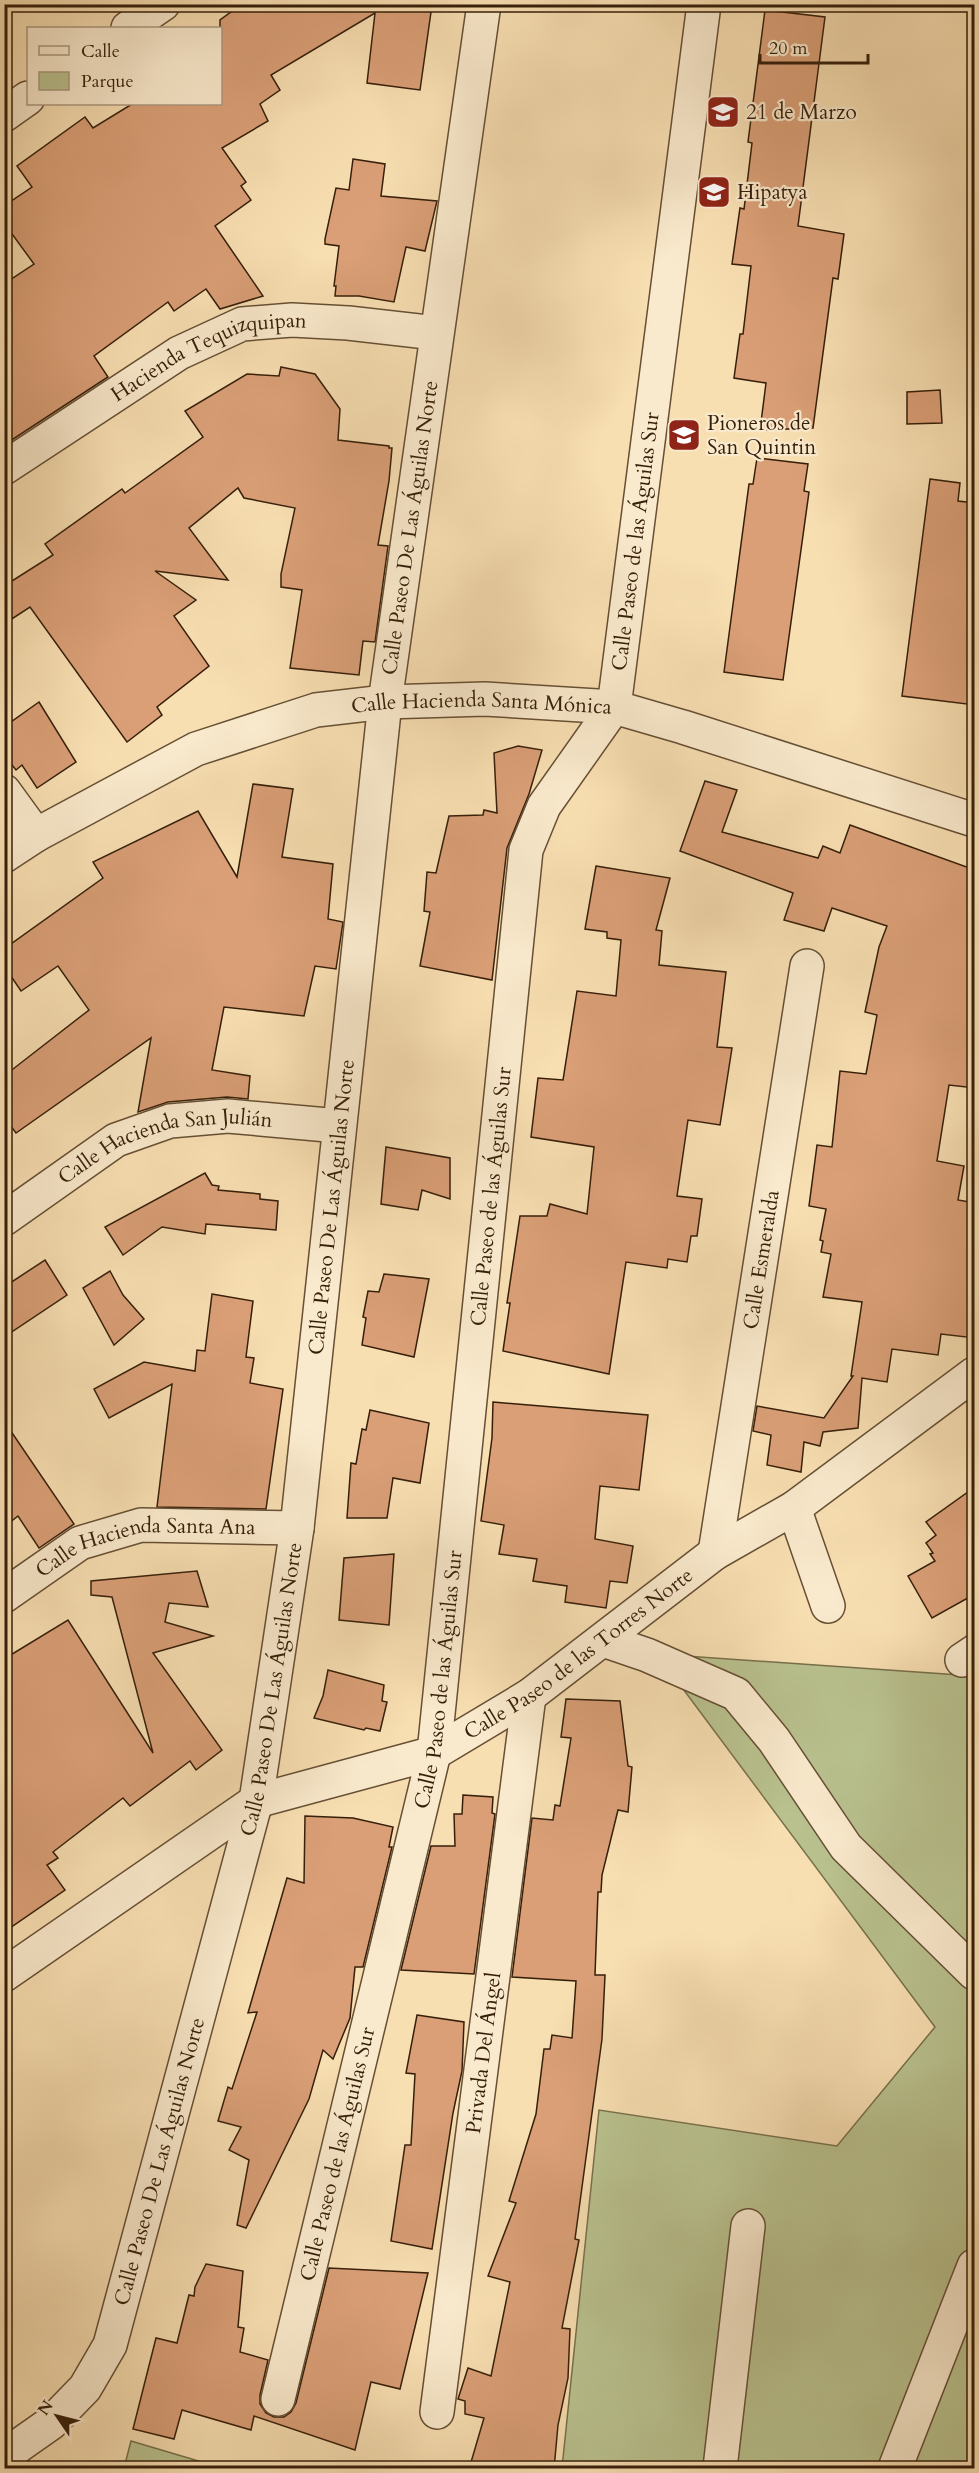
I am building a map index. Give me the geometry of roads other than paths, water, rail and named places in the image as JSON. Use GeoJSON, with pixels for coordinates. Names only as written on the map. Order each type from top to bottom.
{"type":"FeatureCollection","features":[{"type":"Feature","properties":{"kind":"street"},"geometry":{"type":"LineString","coordinates":[[129,27],[163,4]]}},
{"type":"Feature","properties":{"kind":"street","name":"Calle Paseo De Las Águilas Norte"},"geometry":{"type":"LineString","coordinates":[[4,2456],[51,2423],[85,2388],[110,2345],[256,1801],[297,1528],[385,702],[484,4]]}},
{"type":"Feature","properties":{"kind":"street","name":"Calle Paseo de las Águilas Sur"},"geometry":{"type":"LineString","coordinates":[[278,2399],[434,1753],[526,850],[544,806],[614,707],[704,4]]}},
{"type":"Feature","properties":{"kind":"street"},"geometry":{"type":"LineString","coordinates":[[4,115],[27,99]]}},
{"type":"Feature","properties":{"kind":"street","name":"Hacienda Tequizquipan"},"geometry":{"type":"LineString","coordinates":[[4,468],[179,353],[242,324],[292,320],[348,322],[436,333]]}},
{"type":"Feature","properties":{"kind":"street","name":"Calle Hacienda Santa Mónica"},"geometry":{"type":"LineString","coordinates":[[4,856],[36,835],[196,748],[316,711],[385,702],[485,699],[614,707],[975,820]]}},
{"type":"Feature","properties":{"kind":"street"},"geometry":{"type":"LineString","coordinates":[[4,791],[36,835]]}},
{"type":"Feature","properties":{"kind":"street","name":"Calle Esmeralda"},"geometry":{"type":"LineString","coordinates":[[716,1553],[807,966]]}},
{"type":"Feature","properties":{"kind":"street","name":"Calle Hacienda San Julián"},"geometry":{"type":"LineString","coordinates":[[4,1219],[116,1140],[170,1121],[228,1116],[339,1126]]}},
{"type":"Feature","properties":{"kind":"street","name":"Calle Paseo de las Torres Norte"},"geometry":{"type":"LineString","coordinates":[[4,1975],[256,1801],[434,1753],[529,1696],[716,1553],[794,1508],[975,1374]]}},
{"type":"Feature","properties":{"kind":"street"},"geometry":{"type":"LineString","coordinates":[[794,1508],[828,1606]]}},
{"type":"Feature","properties":{"kind":"street","name":"Calle Hacienda Santa Ana"},"geometry":{"type":"LineString","coordinates":[[4,1596],[80,1543],[141,1525],[297,1528]]}},
{"type":"Feature","properties":{"kind":"street"},"geometry":{"type":"LineString","coordinates":[[603,1640],[647,1655],[736,1694],[774,1740],[846,1847],[975,1973]]}},
{"type":"Feature","properties":{"kind":"street","name":"Privada Del Ángel"},"geometry":{"type":"LineString","coordinates":[[437,2412],[529,1696]]}},
{"type":"Feature","properties":{"kind":"street"},"geometry":{"type":"LineString","coordinates":[[720,2469],[748,2226]]}},
{"type":"Feature","properties":{"kind":"street"},"geometry":{"type":"LineString","coordinates":[[895,2469],[975,2266]]}},
{"type":"Feature","properties":{"kind":"place","name":"21 de Marzo"},"geometry":{"type":"Point","coordinates":[723,112]}},
{"type":"Feature","properties":{"kind":"place","name":"Hipatya"},"geometry":{"type":"Point","coordinates":[714,192]}},
{"type":"Feature","properties":{"kind":"place","name":"Pioneros de San Quintin"},"geometry":{"type":"Point","coordinates":[684,435]}}]}
